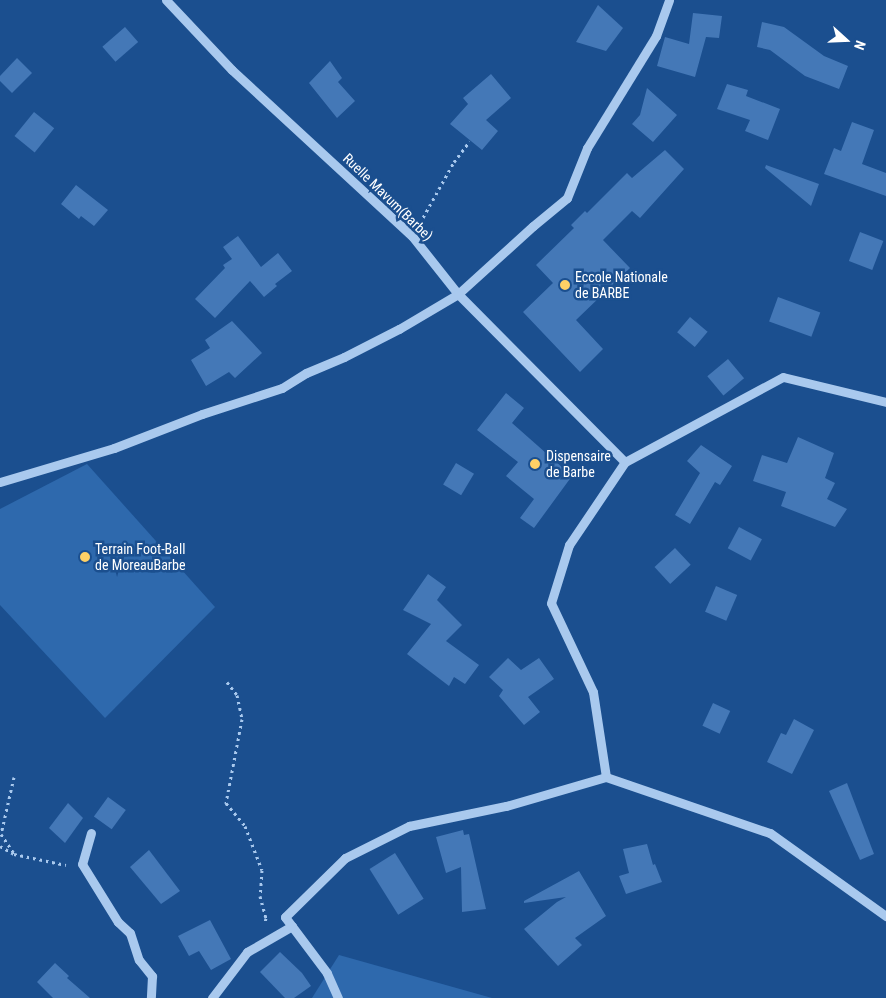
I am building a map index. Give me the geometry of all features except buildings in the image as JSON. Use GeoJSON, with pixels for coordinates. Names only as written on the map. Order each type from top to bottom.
{"type":"FeatureCollection","features":[{"type":"Feature","properties":{"kind":"street","name":"Ruelle Mavum(Barbe)"},"geometry":{"type":"LineString","coordinates":[[166,0],[232,70],[412,236],[458,294],[625,462]]}},
{"type":"Feature","properties":{"kind":"street"},"geometry":{"type":"LineString","coordinates":[[0,482],[114,448],[202,414],[282,388],[306,373],[344,357],[399,329],[458,294],[567,198],[587,148],[656,36],[670,0]]}},
{"type":"Feature","properties":{"kind":"street"},"geometry":{"type":"LineString","coordinates":[[606,777],[592,692],[551,603],[569,545],[625,462],[783,377],[886,402]]}},
{"type":"Feature","properties":{"kind":"street"},"geometry":{"type":"LineString","coordinates":[[338,998],[327,972],[285,917],[345,858],[409,826],[506,806],[606,777],[770,833],[886,916]]}},
{"type":"Feature","properties":{"kind":"street"},"geometry":{"type":"LineString","coordinates":[[91,832],[82,864],[118,922],[130,933],[139,960],[152,976],[151,998]]}},
{"type":"Feature","properties":{"kind":"street"},"geometry":{"type":"LineString","coordinates":[[212,998],[247,952],[292,926]]}},
{"type":"Feature","properties":{"kind":"path"},"geometry":{"type":"LineString","coordinates":[[416,230],[454,162],[470,140]]}},
{"type":"Feature","properties":{"kind":"path"},"geometry":{"type":"LineString","coordinates":[[227,682],[238,695],[242,719],[226,803],[244,826],[262,870],[260,896],[266,918],[264,924]]}},
{"type":"Feature","properties":{"kind":"path"},"geometry":{"type":"LineString","coordinates":[[14,777],[1,834],[14,854]]}},
{"type":"Feature","properties":{"kind":"path"},"geometry":{"type":"LineString","coordinates":[[0,846],[14,854],[64,865],[82,864]]}},
{"type":"Feature","properties":{"kind":"shaded area","name":"Terrain Foot-Ball de MoreauBarbe"},"geometry":{"type":"Polygon","coordinates":[[[87,464],[215,607],[105,718],[0,605],[0,509],[87,464]]]}},
{"type":"Feature","properties":{"kind":"shaded area"},"geometry":{"type":"Polygon","coordinates":[[[339,955],[492,998],[312,998],[339,955]]]}},
{"type":"Feature","properties":{"kind":"place","name":"Eccole Nationale de BARBE"},"geometry":{"type":"Point","coordinates":[565,285]}},
{"type":"Feature","properties":{"kind":"place","name":"Dispensaire de Barbe"},"geometry":{"type":"Point","coordinates":[535,464]}},
{"type":"Feature","properties":{"kind":"place","name":"Terrain Foot-Ball de MoreauBarbe"},"geometry":{"type":"Point","coordinates":[85,557]}}]}
